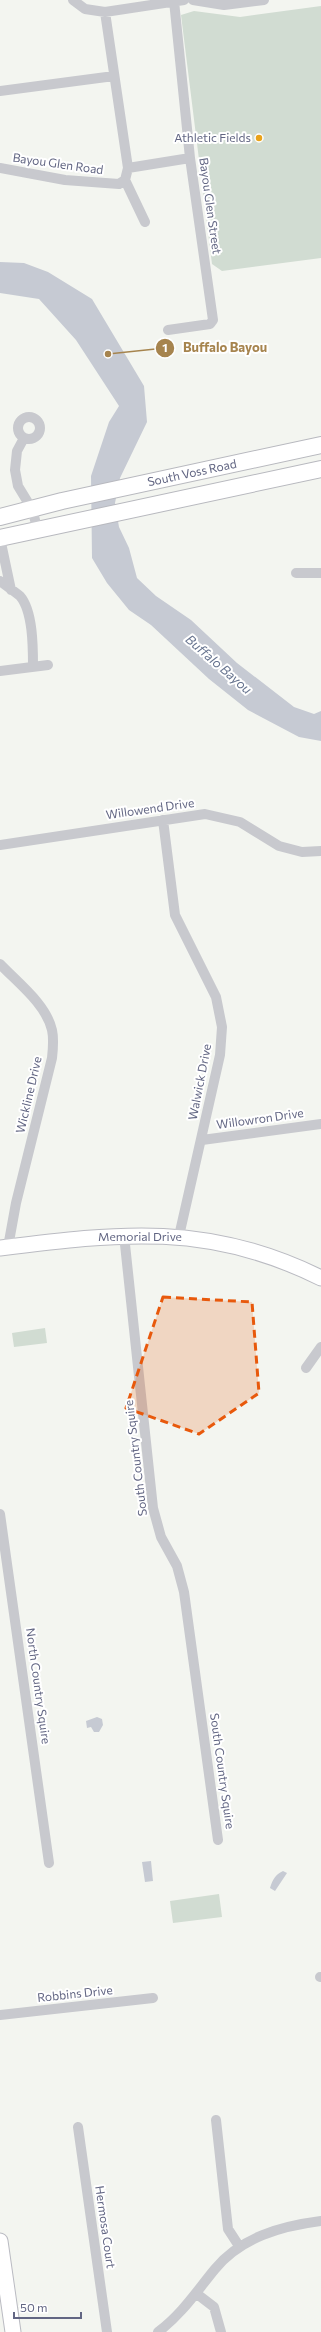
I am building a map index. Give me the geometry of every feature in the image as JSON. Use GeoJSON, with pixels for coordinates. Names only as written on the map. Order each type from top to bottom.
{"type":"FeatureCollection","features":[{"type":"Feature","properties":{"kind":"main road","name":"South Voss Road"},"geometry":{"type":"LineString","coordinates":[[0,517],[62,501],[321,445]]}},
{"type":"Feature","properties":{"kind":"main road"},"geometry":{"type":"LineString","coordinates":[[242,462],[245,470],[260,482]]}},
{"type":"Feature","properties":{"kind":"main road","name":"South Voss Road"},"geometry":{"type":"LineString","coordinates":[[0,538],[150,507],[321,469]]}},
{"type":"Feature","properties":{"kind":"street"},"geometry":{"type":"LineString","coordinates":[[73,0],[85,9],[105,12],[179,1]]}},
{"type":"Feature","properties":{"kind":"street"},"geometry":{"type":"LineString","coordinates":[[192,0],[224,6],[264,0]]}},
{"type":"Feature","properties":{"kind":"street","name":"Bayou Glen Street"},"geometry":{"type":"LineString","coordinates":[[168,330],[210,324],[213,320],[190,158],[179,1]]}},
{"type":"Feature","properties":{"kind":"street"},"geometry":{"type":"LineString","coordinates":[[105,12],[128,168],[125,180],[145,222]]}},
{"type":"Feature","properties":{"kind":"street"},"geometry":{"type":"LineString","coordinates":[[0,91],[114,76]]}},
{"type":"Feature","properties":{"kind":"street"},"geometry":{"type":"LineString","coordinates":[[128,168],[190,158]]}},
{"type":"Feature","properties":{"kind":"street","name":"Bayou Glen Road"},"geometry":{"type":"LineString","coordinates":[[0,168],[65,180],[119,184],[125,180]]}},
{"type":"Feature","properties":{"kind":"street"},"geometry":{"type":"LineString","coordinates":[[24,438],[17,451],[15,470],[18,486],[32,509],[38,531]]}},
{"type":"Feature","properties":{"kind":"street"},"geometry":{"type":"LineString","coordinates":[[0,538],[11,590]]}},
{"type":"Feature","properties":{"kind":"street"},"geometry":{"type":"LineString","coordinates":[[296,573],[321,573]]}},
{"type":"Feature","properties":{"kind":"street"},"geometry":{"type":"LineString","coordinates":[[0,581],[20,597],[25,606],[32,633],[33,666]]}},
{"type":"Feature","properties":{"kind":"street"},"geometry":{"type":"LineString","coordinates":[[0,671],[48,665]]}},
{"type":"Feature","properties":{"kind":"street","name":"Willowend Drive"},"geometry":{"type":"LineString","coordinates":[[0,845],[205,814],[240,822],[279,846],[302,852],[321,851]]}},
{"type":"Feature","properties":{"kind":"street","name":"Walwick Drive"},"geometry":{"type":"LineString","coordinates":[[163,820],[175,915],[216,997],[222,1027],[220,1055],[202,1140],[179,1236]]}},
{"type":"Feature","properties":{"kind":"street","name":"Wickline Drive"},"geometry":{"type":"LineString","coordinates":[[0,964],[40,1006],[52,1030],[53,1043],[52,1058],[4,1248]]}},
{"type":"Feature","properties":{"kind":"street","name":"Willowron Drive"},"geometry":{"type":"LineString","coordinates":[[202,1140],[321,1124]]}},
{"type":"Feature","properties":{"kind":"street","name":"Memorial Drive"},"geometry":{"type":"LineString","coordinates":[[4,1248],[124,1235],[179,1236],[207,1239],[248,1249],[270,1256],[321,1278]]}},
{"type":"Feature","properties":{"kind":"street","name":"South Country Squire"},"geometry":{"type":"LineString","coordinates":[[124,1235],[153,1508],[161,1537],[177,1566],[184,1592],[218,1840]]}},
{"type":"Feature","properties":{"kind":"street"},"geometry":{"type":"LineString","coordinates":[[306,1368],[321,1347]]}},
{"type":"Feature","properties":{"kind":"street","name":"North Country Squire"},"geometry":{"type":"LineString","coordinates":[[0,1514],[49,1863]]}},
{"type":"Feature","properties":{"kind":"street","name":"Robbins Drive"},"geometry":{"type":"LineString","coordinates":[[0,2015],[153,1998]]}},
{"type":"Feature","properties":{"kind":"street"},"geometry":{"type":"LineString","coordinates":[[216,2120],[228,2229],[239,2246]]}},
{"type":"Feature","properties":{"kind":"street","name":"Hermosa Court"},"geometry":{"type":"LineString","coordinates":[[78,2127],[106,2332]]}},
{"type":"Feature","properties":{"kind":"street"},"geometry":{"type":"LineString","coordinates":[[158,2332],[175,2318],[197,2294],[216,2268],[239,2246],[267,2232],[297,2224],[321,2221]]}},
{"type":"Feature","properties":{"kind":"street"},"geometry":{"type":"LineString","coordinates":[[0,2242],[13,2332]]}},
{"type":"Feature","properties":{"kind":"street"},"geometry":{"type":"LineString","coordinates":[[197,2294],[214,2307],[221,2332]]}},
{"type":"Feature","properties":{"kind":"highlighted area"},"geometry":{"type":"Polygon","coordinates":[[[163,1297],[252,1302],[259,1393],[199,1434],[126,1408],[163,1297]]]}},
{"type":"Feature","properties":{"kind":"shaded area","name":"Athletic Fields"},"geometry":{"type":"Polygon","coordinates":[[[321,6],[321,258],[222,271],[212,264],[181,15],[194,11],[240,17],[321,6]]]}},
{"type":"Feature","properties":{"kind":"shaded area"},"geometry":{"type":"Polygon","coordinates":[[[45,1328],[47,1343],[14,1347],[12,1333],[45,1328]]]}},
{"type":"Feature","properties":{"kind":"shaded area"},"geometry":{"type":"Polygon","coordinates":[[[219,1894],[222,1917],[173,1923],[170,1901],[219,1894]]]}},
{"type":"Feature","properties":{"kind":"water"},"geometry":{"type":"Polygon","coordinates":[[[0,262],[24,263],[48,272],[92,299],[144,386],[147,422],[120,478],[115,503],[119,527],[129,548],[137,578],[156,596],[191,620],[237,663],[294,707],[314,714],[321,711],[321,741],[299,737],[248,710],[209,679],[151,625],[129,610],[107,583],[92,558],[91,476],[109,422],[119,406],[76,340],[39,299],[0,293],[0,262]]]}},
{"type":"Feature","properties":{"kind":"water"},"geometry":{"type":"Polygon","coordinates":[[[97,1717],[102,1719],[103,1725],[99,1732],[94,1732],[91,1727],[87,1728],[86,1721],[97,1717]]]}},
{"type":"Feature","properties":{"kind":"water"},"geometry":{"type":"Polygon","coordinates":[[[151,1861],[153,1881],[145,1882],[142,1862],[151,1861]]]}},
{"type":"Feature","properties":{"kind":"water"},"geometry":{"type":"Polygon","coordinates":[[[283,1871],[287,1873],[275,1891],[270,1888],[272,1882],[278,1874],[283,1871]]]}},
{"type":"Feature","properties":{"kind":"place","name":"Athletic Fields"},"geometry":{"type":"Point","coordinates":[259,138]}},
{"type":"Feature","properties":{"kind":"place","name":"Buffalo Bayou"},"geometry":{"type":"Point","coordinates":[108,354]}}]}
